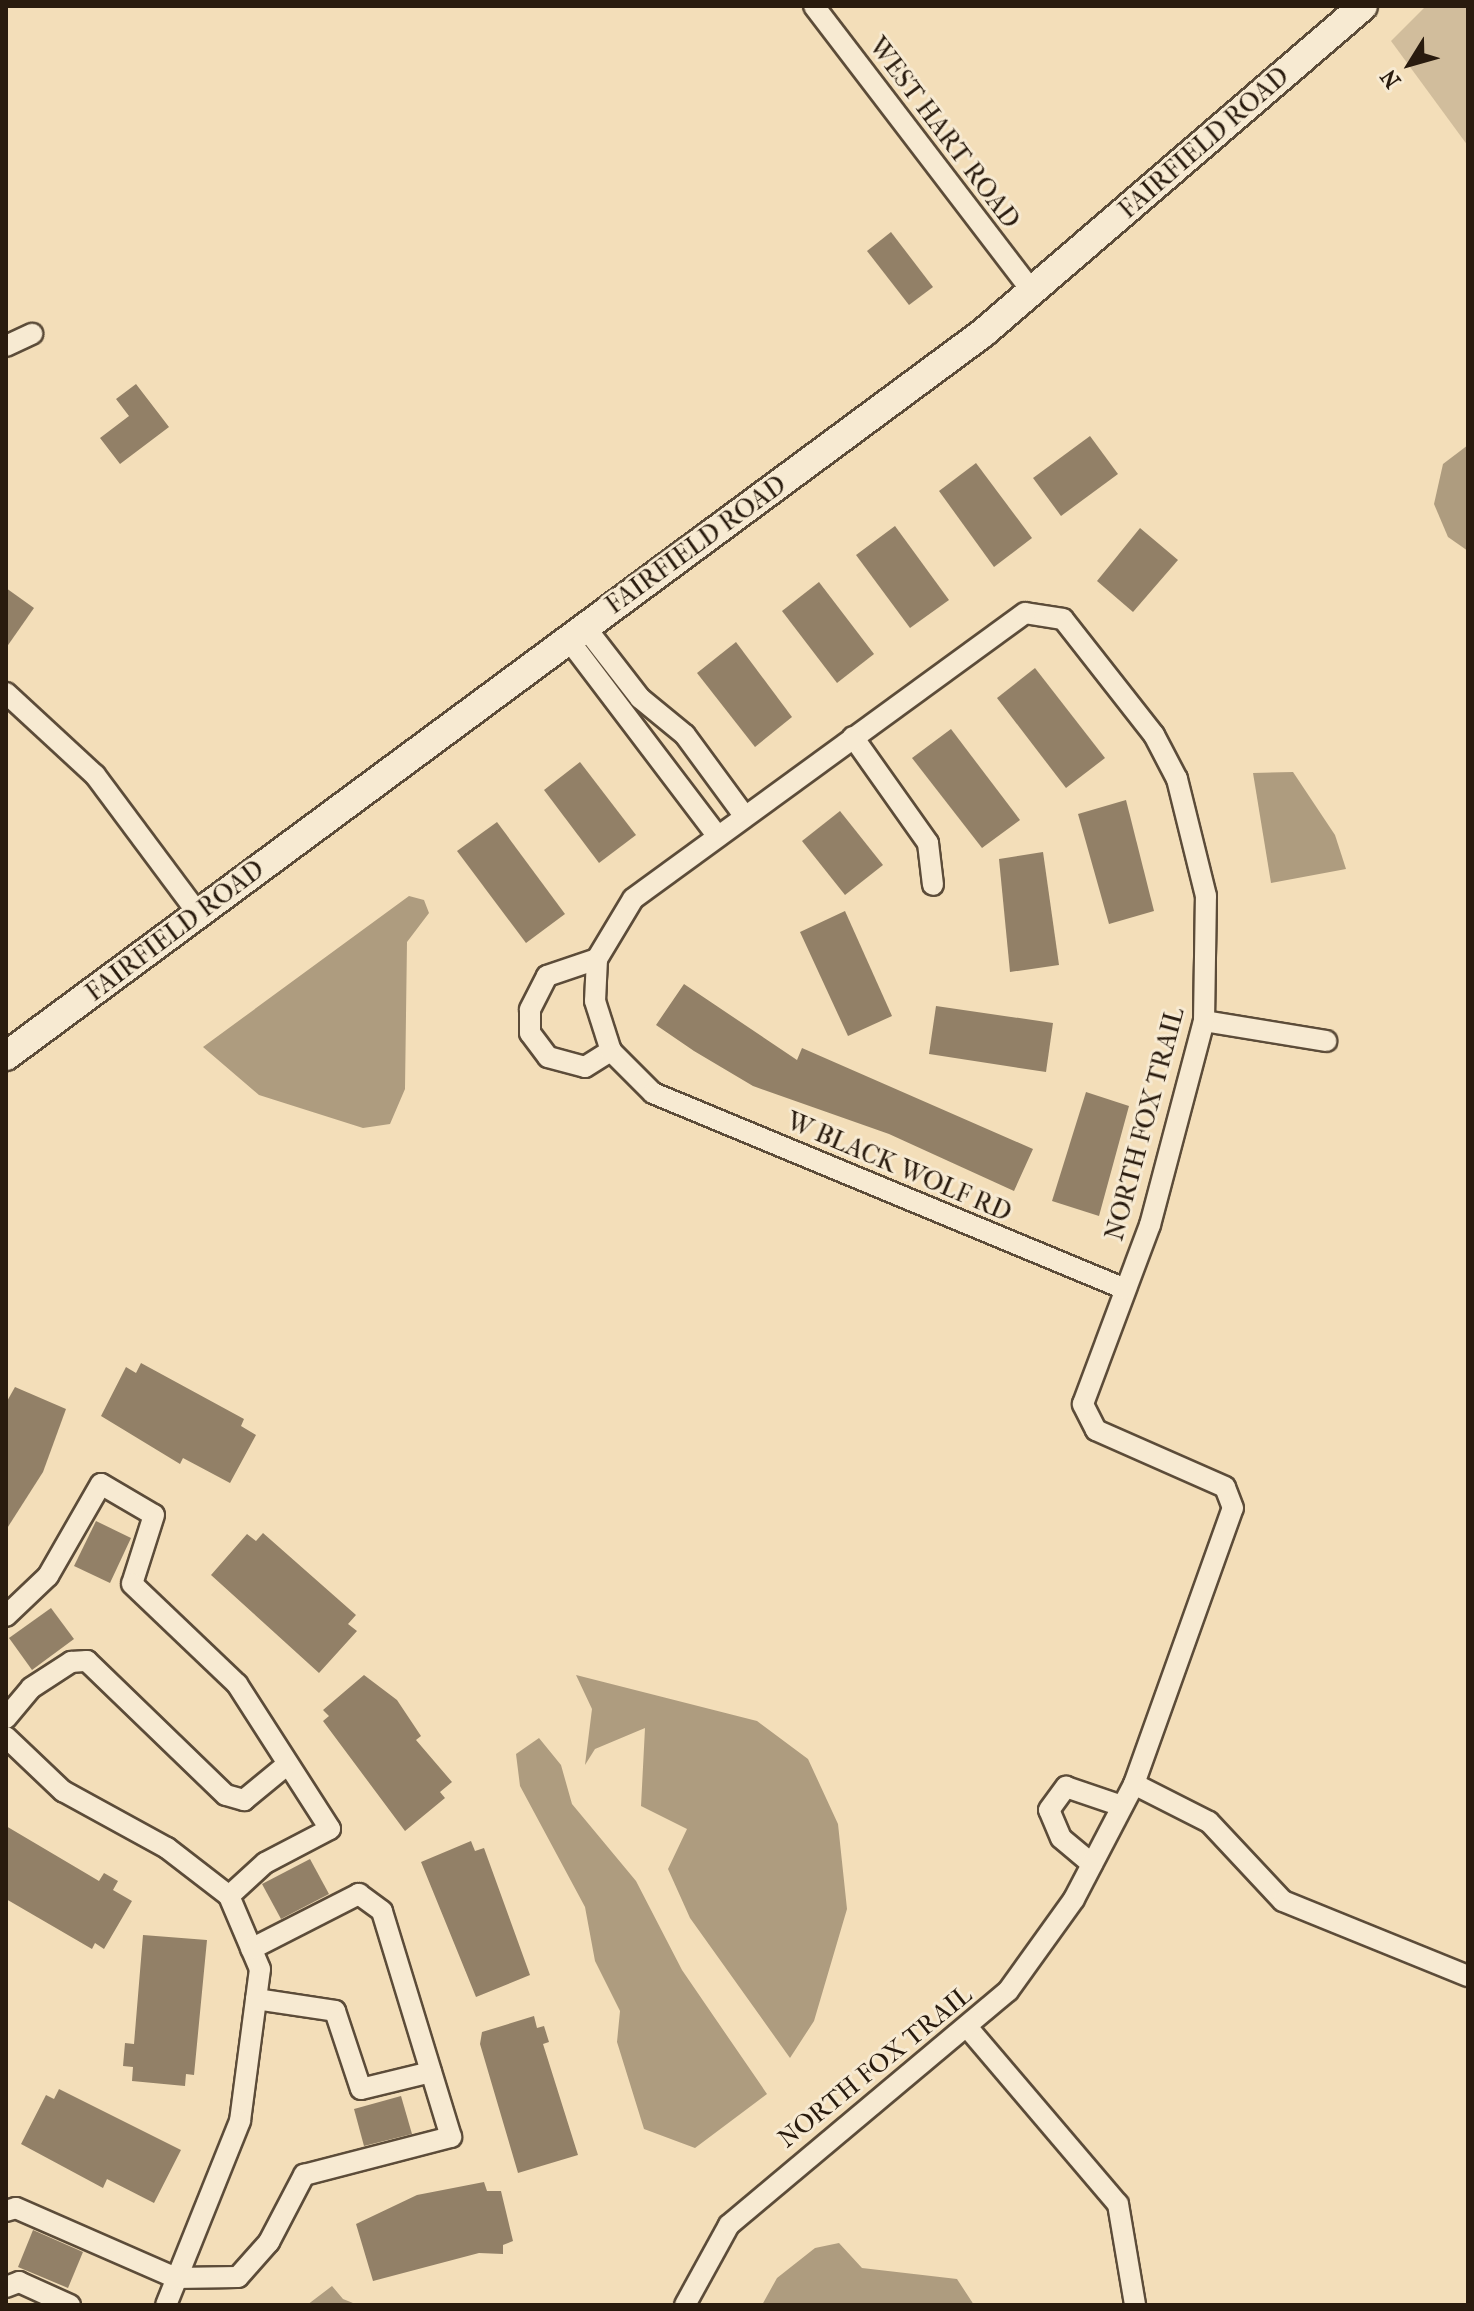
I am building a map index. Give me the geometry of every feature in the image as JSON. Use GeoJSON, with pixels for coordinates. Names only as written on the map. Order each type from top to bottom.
{"type":"FeatureCollection","features":[{"type":"Feature","properties":{"kind":"street","name":"WEST HART ROAD"},"geometry":{"type":"LineString","coordinates":[[814,6],[1032,291]]}},
{"type":"Feature","properties":{"kind":"street","name":"FAIRFIELD ROAD"},"geometry":{"type":"LineString","coordinates":[[6,1056],[1032,291],[1363,6]]}},
{"type":"Feature","properties":{"kind":"street"},"geometry":{"type":"LineString","coordinates":[[6,346],[32,334]]}},
{"type":"Feature","properties":{"kind":"street","name":"NORTH FOX TRAIL"},"geometry":{"type":"LineString","coordinates":[[597,959],[633,899],[743,814],[1025,613],[1063,619],[1154,735],[1177,779],[1206,896],[1204,1021],[1150,1225],[1083,1404],[1096,1430],[1225,1487],[1233,1508],[1134,1784],[1092,1864],[1008,1991],[968,2028],[729,2225],[685,2305]]}},
{"type":"Feature","properties":{"kind":"street"},"geometry":{"type":"LineString","coordinates":[[577,633],[640,698],[685,735],[743,814]]}},
{"type":"Feature","properties":{"kind":"street"},"geometry":{"type":"LineString","coordinates":[[577,633],[711,840]]}},
{"type":"Feature","properties":{"kind":"street"},"geometry":{"type":"LineString","coordinates":[[6,693],[95,775],[198,913]]}},
{"type":"Feature","properties":{"kind":"street"},"geometry":{"type":"LineString","coordinates":[[853,737],[928,843],[933,885]]}},
{"type":"Feature","properties":{"kind":"street"},"geometry":{"type":"LineString","coordinates":[[597,959],[595,1001],[611,1051],[585,1067],[548,1057],[530,1033],[530,1010],[547,976],[597,959]]}},
{"type":"Feature","properties":{"kind":"street"},"geometry":{"type":"LineString","coordinates":[[1204,1021],[1326,1041]]}},
{"type":"Feature","properties":{"kind":"street","name":"W BLACK WOLF RD"},"geometry":{"type":"LineString","coordinates":[[611,1051],[653,1093],[1125,1289]]}},
{"type":"Feature","properties":{"kind":"street"},"geometry":{"type":"LineString","coordinates":[[6,1616],[48,1576],[101,1484],[154,1515],[132,1584],[237,1684],[284,1767],[330,1829],[265,1863],[229,1896]]}},
{"type":"Feature","properties":{"kind":"street"},"geometry":{"type":"LineString","coordinates":[[6,1718],[31,1688],[71,1662],[87,1661],[226,1795],[244,1800],[284,1767]]}},
{"type":"Feature","properties":{"kind":"street"},"geometry":{"type":"LineString","coordinates":[[6,1737],[63,1791],[167,1848],[229,1896],[260,1969],[240,2121],[166,2305]]}},
{"type":"Feature","properties":{"kind":"street"},"geometry":{"type":"LineString","coordinates":[[1134,1784],[1209,1822],[1283,1901],[1468,1976]]}},
{"type":"Feature","properties":{"kind":"street"},"geometry":{"type":"LineString","coordinates":[[1092,1864],[1061,1838],[1049,1810],[1066,1787],[1122,1806]]}},
{"type":"Feature","properties":{"kind":"street"},"geometry":{"type":"LineString","coordinates":[[6,2211],[16,2208],[176,2278],[238,2277],[269,2242],[304,2175],[451,2137],[382,1911],[359,1894],[251,1949]]}},
{"type":"Feature","properties":{"kind":"street"},"geometry":{"type":"LineString","coordinates":[[256,1999],[335,2011],[361,2089],[431,2072]]}},
{"type":"Feature","properties":{"kind":"street"},"geometry":{"type":"LineString","coordinates":[[968,2028],[1118,2204],[1135,2305]]}},
{"type":"Feature","properties":{"kind":"street"},"geometry":{"type":"LineString","coordinates":[[6,2287],[19,2282],[70,2305]]}},
{"type":"Feature","properties":{"kind":"shaded area"},"geometry":{"type":"Polygon","coordinates":[[[1426,6],[1468,6],[1468,146],[1391,41],[1426,6]]]}},
{"type":"Feature","properties":{"kind":"shaded area"},"geometry":{"type":"Polygon","coordinates":[[[1468,445],[1468,551],[1448,537],[1434,504],[1443,464],[1468,445]]]}},
{"type":"Feature","properties":{"kind":"shaded area"},"geometry":{"type":"Polygon","coordinates":[[[1293,772],[1335,835],[1346,869],[1271,883],[1253,773],[1293,772]]]}},
{"type":"Feature","properties":{"kind":"shaded area"},"geometry":{"type":"Polygon","coordinates":[[[409,896],[424,900],[429,913],[407,942],[405,1089],[390,1124],[363,1128],[259,1095],[203,1047],[409,896]]]}},
{"type":"Feature","properties":{"kind":"shaded area"},"geometry":{"type":"Polygon","coordinates":[[[576,1675],[757,1721],[808,1759],[838,1824],[847,1909],[814,2021],[790,2058],[690,1918],[668,1869],[687,1829],[641,1806],[645,1728],[595,1749],[585,1765],[592,1709],[576,1675]]]}},
{"type":"Feature","properties":{"kind":"shaded area"},"geometry":{"type":"Polygon","coordinates":[[[539,1738],[561,1765],[572,1804],[636,1881],[682,1970],[767,2094],[695,2148],[644,2129],[617,2042],[620,2011],[595,1961],[585,1907],[520,1786],[516,1754],[539,1738]]]}},
{"type":"Feature","properties":{"kind":"shaded area"},"geometry":{"type":"Polygon","coordinates":[[[839,2243],[862,2268],[957,2279],[974,2305],[762,2305],[777,2278],[815,2248],[839,2243]]]}},
{"type":"Feature","properties":{"kind":"shaded area"},"geometry":{"type":"Polygon","coordinates":[[[332,2286],[343,2299],[358,2305],[307,2305],[332,2286]]]}},
{"type":"Feature","properties":{"kind":"building"},"geometry":{"type":"Polygon","coordinates":[[[891,232],[933,287],[909,305],[867,251],[891,232]]]}},
{"type":"Feature","properties":{"kind":"building"},"geometry":{"type":"Polygon","coordinates":[[[136,384],[169,427],[120,464],[100,438],[129,416],[116,399],[136,384]]]}},
{"type":"Feature","properties":{"kind":"building"},"geometry":{"type":"Polygon","coordinates":[[[1090,436],[1118,474],[1061,516],[1033,478],[1090,436]]]}},
{"type":"Feature","properties":{"kind":"building"},"geometry":{"type":"Polygon","coordinates":[[[976,463],[1032,538],[994,567],[939,491],[976,463]]]}},
{"type":"Feature","properties":{"kind":"building"},"geometry":{"type":"Polygon","coordinates":[[[895,526],[949,600],[910,628],[856,555],[895,526]]]}},
{"type":"Feature","properties":{"kind":"building"},"geometry":{"type":"Polygon","coordinates":[[[1140,528],[1178,560],[1133,612],[1097,581],[1140,528]]]}},
{"type":"Feature","properties":{"kind":"building"},"geometry":{"type":"Polygon","coordinates":[[[819,582],[874,654],[837,683],[782,611],[819,582]]]}},
{"type":"Feature","properties":{"kind":"building"},"geometry":{"type":"Polygon","coordinates":[[[6,588],[34,608],[6,648],[6,588]]]}},
{"type":"Feature","properties":{"kind":"building"},"geometry":{"type":"Polygon","coordinates":[[[736,642],[792,717],[755,747],[697,673],[736,642]]]}},
{"type":"Feature","properties":{"kind":"building"},"geometry":{"type":"Polygon","coordinates":[[[1035,668],[1105,758],[1066,788],[997,698],[1035,668]]]}},
{"type":"Feature","properties":{"kind":"building"},"geometry":{"type":"Polygon","coordinates":[[[951,729],[1020,820],[982,848],[912,758],[951,729]]]}},
{"type":"Feature","properties":{"kind":"building"},"geometry":{"type":"Polygon","coordinates":[[[580,762],[636,835],[599,863],[544,790],[580,762]]]}},
{"type":"Feature","properties":{"kind":"building"},"geometry":{"type":"Polygon","coordinates":[[[1126,800],[1154,911],[1109,924],[1078,814],[1126,800]]]}},
{"type":"Feature","properties":{"kind":"building"},"geometry":{"type":"Polygon","coordinates":[[[840,811],[883,865],[845,895],[802,841],[840,811]]]}},
{"type":"Feature","properties":{"kind":"building"},"geometry":{"type":"Polygon","coordinates":[[[497,822],[565,914],[526,943],[457,851],[497,822]]]}},
{"type":"Feature","properties":{"kind":"building"},"geometry":{"type":"Polygon","coordinates":[[[1043,852],[1059,965],[1010,972],[999,859],[1043,852]]]}},
{"type":"Feature","properties":{"kind":"building"},"geometry":{"type":"Polygon","coordinates":[[[845,911],[892,1016],[848,1036],[800,932],[845,911]]]}},
{"type":"Feature","properties":{"kind":"building"},"geometry":{"type":"Polygon","coordinates":[[[684,984],[797,1060],[802,1048],[1033,1149],[1014,1191],[889,1134],[753,1086],[694,1051],[656,1025],[684,984]]]}},
{"type":"Feature","properties":{"kind":"building"},"geometry":{"type":"Polygon","coordinates":[[[936,1006],[1053,1023],[1046,1072],[929,1054],[936,1006]]]}},
{"type":"Feature","properties":{"kind":"building"},"geometry":{"type":"Polygon","coordinates":[[[1086,1092],[1129,1106],[1099,1216],[1052,1201],[1086,1092]]]}},
{"type":"Feature","properties":{"kind":"building"},"geometry":{"type":"Polygon","coordinates":[[[141,1363],[244,1419],[241,1426],[256,1435],[230,1483],[183,1458],[180,1464],[101,1416],[126,1367],[136,1373],[141,1363]]]}},
{"type":"Feature","properties":{"kind":"building"},"geometry":{"type":"Polygon","coordinates":[[[15,1387],[66,1409],[43,1472],[6,1530],[6,1403],[15,1387]]]}},
{"type":"Feature","properties":{"kind":"building"},"geometry":{"type":"Polygon","coordinates":[[[96,1521],[131,1538],[110,1583],[74,1566],[96,1521]]]}},
{"type":"Feature","properties":{"kind":"building"},"geometry":{"type":"Polygon","coordinates":[[[263,1533],[356,1615],[348,1624],[357,1631],[319,1673],[211,1575],[247,1534],[256,1541],[263,1533]]]}},
{"type":"Feature","properties":{"kind":"building"},"geometry":{"type":"Polygon","coordinates":[[[51,1608],[74,1639],[32,1670],[9,1638],[51,1608]]]}},
{"type":"Feature","properties":{"kind":"building"},"geometry":{"type":"Polygon","coordinates":[[[364,1675],[397,1700],[421,1736],[416,1740],[452,1782],[440,1792],[445,1798],[405,1831],[323,1721],[329,1716],[323,1710],[364,1675]]]}},
{"type":"Feature","properties":{"kind":"building"},"geometry":{"type":"Polygon","coordinates":[[[6,1826],[99,1881],[104,1873],[118,1881],[113,1890],[132,1901],[104,1949],[95,1943],[92,1949],[6,1899],[6,1826]]]}},
{"type":"Feature","properties":{"kind":"building"},"geometry":{"type":"Polygon","coordinates":[[[471,1841],[475,1851],[484,1848],[530,1975],[476,1997],[421,1862],[471,1841]]]}},
{"type":"Feature","properties":{"kind":"building"},"geometry":{"type":"Polygon","coordinates":[[[310,1859],[329,1894],[281,1919],[262,1884],[310,1859]]]}},
{"type":"Feature","properties":{"kind":"building"},"geometry":{"type":"Polygon","coordinates":[[[143,1935],[207,1940],[194,2075],[186,2074],[185,2086],[132,2081],[133,2067],[123,2066],[125,2043],[134,2044],[143,1935]]]}},
{"type":"Feature","properties":{"kind":"building"},"geometry":{"type":"Polygon","coordinates":[[[534,2016],[537,2028],[544,2026],[549,2042],[543,2044],[578,2155],[518,2173],[480,2044],[482,2032],[534,2016]]]}},
{"type":"Feature","properties":{"kind":"building"},"geometry":{"type":"Polygon","coordinates":[[[59,2089],[181,2150],[154,2203],[107,2179],[103,2188],[21,2144],[46,2095],[54,2099],[59,2089]]]}},
{"type":"Feature","properties":{"kind":"building"},"geometry":{"type":"Polygon","coordinates":[[[401,2096],[412,2134],[364,2146],[354,2109],[401,2096]]]}},
{"type":"Feature","properties":{"kind":"building"},"geometry":{"type":"Polygon","coordinates":[[[484,2182],[487,2191],[501,2191],[513,2241],[503,2245],[503,2254],[479,2253],[373,2281],[356,2224],[417,2195],[484,2182]]]}},
{"type":"Feature","properties":{"kind":"building"},"geometry":{"type":"Polygon","coordinates":[[[33,2230],[83,2252],[68,2288],[18,2267],[33,2230]]]}}]}
